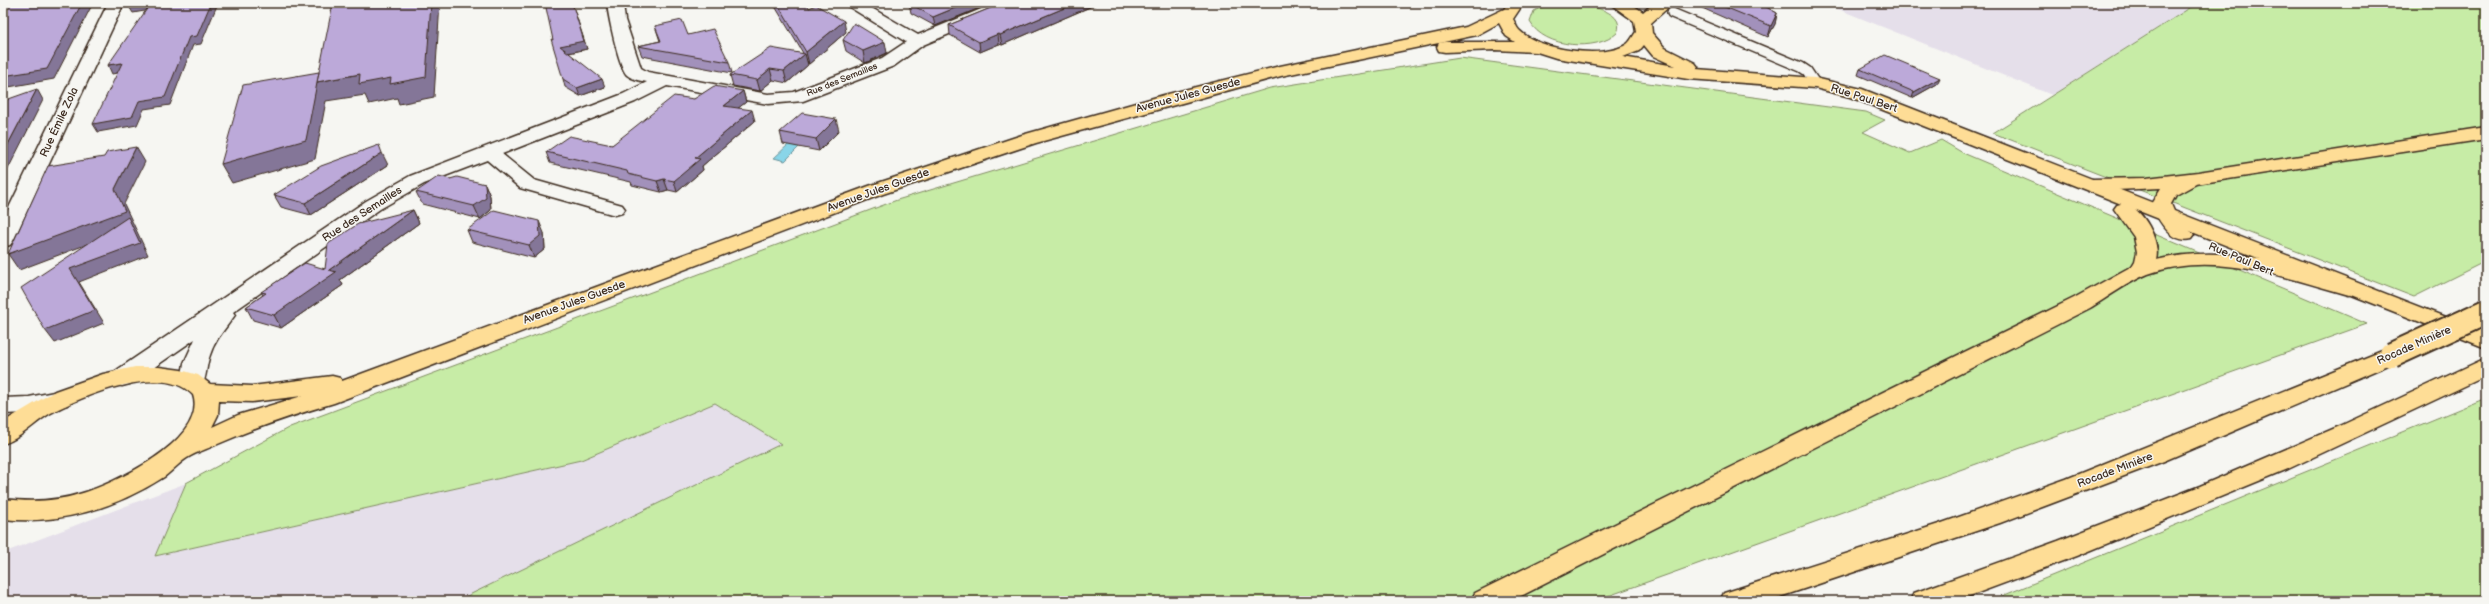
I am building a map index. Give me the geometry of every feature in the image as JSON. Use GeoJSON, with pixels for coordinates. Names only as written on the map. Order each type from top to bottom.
{"type":"FeatureCollection","features":[{"type":"Feature","properties":{"kind":"main road","name":"Rue Paul Bert"},"geometry":{"type":"LineString","coordinates":[[1617,3],[1633,12],[1654,47],[1665,56],[1693,68],[1720,75]]}},
{"type":"Feature","properties":{"kind":"main road"},"geometry":{"type":"LineString","coordinates":[[1512,6],[1506,20],[1510,31],[1523,41],[1541,49],[1564,55],[1590,57],[1612,54],[1630,49],[1641,40],[1643,28],[1655,9],[1668,8]]}},
{"type":"Feature","properties":{"kind":"main road","name":"Avenue Jules Guesde"},"geometry":{"type":"LineString","coordinates":[[180,451],[242,424],[326,397],[396,369],[952,164],[1058,130],[1170,99],[1300,67],[1471,31],[1512,6]]}},
{"type":"Feature","properties":{"kind":"main road","name":"Avenue Jules Guesde"},"geometry":{"type":"LineString","coordinates":[[1374,52],[1495,45],[1541,49]]}},
{"type":"Feature","properties":{"kind":"main road","name":"Rue Paul Bert"},"geometry":{"type":"LineString","coordinates":[[1590,57],[1688,74],[1720,75],[1815,83],[1873,99],[2000,151],[2094,185],[2349,288],[2486,341]]}},
{"type":"Feature","properties":{"kind":"main road"},"geometry":{"type":"LineString","coordinates":[[2094,185],[2146,184],[2198,178],[2486,133]]}},
{"type":"Feature","properties":{"kind":"main road","name":"Rue Paul Bert"},"geometry":{"type":"LineString","coordinates":[[2000,151],[2124,209],[2184,235],[2486,357]]}},
{"type":"Feature","properties":{"kind":"main road"},"geometry":{"type":"LineString","coordinates":[[2184,235],[2164,213],[2161,204],[2169,191],[2198,178]]}},
{"type":"Feature","properties":{"kind":"main road"},"geometry":{"type":"LineString","coordinates":[[2124,209],[2147,242],[2147,260],[2140,270]]}},
{"type":"Feature","properties":{"kind":"main road"},"geometry":{"type":"LineString","coordinates":[[1485,601],[1964,363],[2082,303],[2140,270],[2162,264],[2194,259],[2247,261],[2286,269],[2349,288]]}},
{"type":"Feature","properties":{"kind":"main road","name":"Rocade Minière"},"geometry":{"type":"LineString","coordinates":[[1734,601],[1922,539],[2074,486],[2205,434],[2392,355],[2486,312]]}},
{"type":"Feature","properties":{"kind":"main road"},"geometry":{"type":"LineString","coordinates":[[1924,601],[2186,502],[2345,434],[2456,382],[2486,366]]}},
{"type":"Feature","properties":{"kind":"main road","name":"Avenue Jules Guesde"},"geometry":{"type":"LineString","coordinates":[[3,435],[27,416],[59,399],[91,386],[122,378],[163,375],[199,387],[252,394],[341,382],[396,369]]}},
{"type":"Feature","properties":{"kind":"main road"},"geometry":{"type":"LineString","coordinates":[[6,511],[46,511],[94,499],[148,474],[180,451],[199,429],[207,409],[199,387]]}},
{"type":"Feature","properties":{"kind":"street","name":"Rue Émile Zola"},"geometry":{"type":"LineString","coordinates":[[3,241],[116,3]]}},
{"type":"Feature","properties":{"kind":"street","name":"Rue des Semailles"},"geometry":{"type":"LineString","coordinates":[[615,3],[616,15],[633,71],[643,76],[768,99],[787,99],[808,95],[888,62],[903,53],[917,41],[1010,3]]}},
{"type":"Feature","properties":{"kind":"street"},"geometry":{"type":"LineString","coordinates":[[851,3],[917,41]]}},
{"type":"Feature","properties":{"kind":"street","name":"Rue des Semailles"},"geometry":{"type":"LineString","coordinates":[[122,378],[388,195],[417,180],[629,98],[665,80]]}},
{"type":"Feature","properties":{"kind":"street"},"geometry":{"type":"LineString","coordinates":[[490,152],[527,184],[615,209]]}},
{"type":"Feature","properties":{"kind":"street","name":"Rue des Semailles"},"geometry":{"type":"LineString","coordinates":[[199,387],[194,369],[200,348],[214,326],[244,293]]}},
{"type":"Feature","properties":{"kind":"street"},"geometry":{"type":"LineString","coordinates":[[3,406],[29,405],[59,399]]}},
{"type":"Feature","properties":{"kind":"lane"},"geometry":{"type":"LineString","coordinates":[[1668,8],[1801,67],[1807,71],[1815,83]]}},
{"type":"Feature","properties":{"kind":"shaded area"},"geometry":{"type":"Polygon","coordinates":[[[1823,3],[2194,3],[2196,4],[2052,95],[1823,3]]]}},
{"type":"Feature","properties":{"kind":"shaded area"},"geometry":{"type":"Polygon","coordinates":[[[715,403],[782,444],[465,597],[461,601],[3,601],[3,553],[186,483],[156,556],[581,460],[715,403]]]}},
{"type":"Feature","properties":{"kind":"green space"},"geometry":{"type":"Polygon","coordinates":[[[1561,3],[1588,6],[1608,13],[1615,18],[1619,25],[1617,33],[1608,39],[1597,43],[1584,45],[1558,42],[1537,31],[1530,22],[1534,11],[1544,6],[1561,3]]]}},
{"type":"Feature","properties":{"kind":"green space"},"geometry":{"type":"Polygon","coordinates":[[[2194,3],[2486,3],[2486,261],[2414,297],[1993,133],[2196,4],[2194,3]]]}},
{"type":"Feature","properties":{"kind":"green space"},"geometry":{"type":"Polygon","coordinates":[[[1460,58],[1866,112],[1885,120],[1863,132],[1910,153],[1941,140],[1963,153],[2367,324],[1611,595],[1582,601],[461,601],[465,597],[781,444],[715,403],[581,460],[155,556],[186,483],[290,427],[897,200],[1270,88],[1460,58]]]}},
{"type":"Feature","properties":{"kind":"green space"},"geometry":{"type":"Polygon","coordinates":[[[2486,398],[2486,601],[1990,601],[2486,398]]]}},
{"type":"Feature","properties":{"kind":"water"},"geometry":{"type":"Polygon","coordinates":[[[789,144],[800,146],[785,161],[774,158],[789,144]]]}},
{"type":"Feature","properties":{"kind":"building"},"geometry":{"type":"Polygon","coordinates":[[[3,3],[82,3],[47,69],[3,76],[3,3]]]}},
{"type":"Feature","properties":{"kind":"building"},"geometry":{"type":"Polygon","coordinates":[[[129,3],[140,3],[128,5],[129,3]]]}},
{"type":"Feature","properties":{"kind":"building"},"geometry":{"type":"Polygon","coordinates":[[[151,3],[211,3],[197,36],[189,37],[165,97],[139,101],[132,117],[93,124],[122,63],[108,65],[151,3]]]}},
{"type":"Feature","properties":{"kind":"building"},"geometry":{"type":"Polygon","coordinates":[[[333,3],[431,3],[426,77],[390,84],[391,78],[359,84],[360,74],[317,82],[333,3]]]}},
{"type":"Feature","properties":{"kind":"building"},"geometry":{"type":"Polygon","coordinates":[[[545,3],[572,3],[584,41],[560,46],[602,79],[577,88],[563,79],[551,39],[553,40],[545,3]]]}},
{"type":"Feature","properties":{"kind":"building"},"geometry":{"type":"Polygon","coordinates":[[[777,3],[806,3],[809,8],[816,5],[844,21],[806,52],[777,3]]]}},
{"type":"Feature","properties":{"kind":"building"},"geometry":{"type":"Polygon","coordinates":[[[909,3],[967,3],[933,17],[909,3]]]}},
{"type":"Feature","properties":{"kind":"building"},"geometry":{"type":"Polygon","coordinates":[[[1003,3],[1076,3],[1000,35],[998,34],[979,42],[949,25],[1003,3]]]}},
{"type":"Feature","properties":{"kind":"building"},"geometry":{"type":"Polygon","coordinates":[[[1715,3],[1759,3],[1777,13],[1771,26],[1715,3]]]}},
{"type":"Feature","properties":{"kind":"building"},"geometry":{"type":"Polygon","coordinates":[[[682,20],[688,35],[713,29],[729,62],[638,46],[661,41],[655,26],[682,20]]]}},
{"type":"Feature","properties":{"kind":"building"},"geometry":{"type":"Polygon","coordinates":[[[854,23],[885,42],[863,51],[843,40],[854,23]]]}},
{"type":"Feature","properties":{"kind":"building"},"geometry":{"type":"Polygon","coordinates":[[[771,48],[805,54],[784,71],[770,69],[757,80],[730,75],[771,48]]]}},
{"type":"Feature","properties":{"kind":"building"},"geometry":{"type":"Polygon","coordinates":[[[1885,55],[1940,78],[1914,92],[1860,69],[1885,55]]]}},
{"type":"Feature","properties":{"kind":"building"},"geometry":{"type":"Polygon","coordinates":[[[319,72],[306,140],[221,164],[243,85],[319,72]]]}},
{"type":"Feature","properties":{"kind":"building"},"geometry":{"type":"Polygon","coordinates":[[[714,86],[743,91],[724,106],[752,110],[695,158],[700,159],[674,181],[664,179],[657,181],[628,174],[627,171],[546,152],[569,136],[612,145],[674,96],[694,99],[714,86]]]}},
{"type":"Feature","properties":{"kind":"building"},"geometry":{"type":"Polygon","coordinates":[[[37,89],[16,129],[3,154],[3,101],[37,89]]]}},
{"type":"Feature","properties":{"kind":"building"},"geometry":{"type":"Polygon","coordinates":[[[802,113],[836,119],[816,139],[780,132],[802,113]]]}},
{"type":"Feature","properties":{"kind":"building"},"geometry":{"type":"Polygon","coordinates":[[[379,145],[382,153],[305,203],[274,195],[321,166],[379,145]]]}},
{"type":"Feature","properties":{"kind":"building"},"geometry":{"type":"Polygon","coordinates":[[[136,147],[115,189],[125,211],[8,254],[48,166],[104,157],[107,152],[136,147]]]}},
{"type":"Feature","properties":{"kind":"building"},"geometry":{"type":"Polygon","coordinates":[[[439,176],[450,179],[457,177],[485,184],[486,198],[474,206],[416,192],[439,176]]]}},
{"type":"Feature","properties":{"kind":"building"},"geometry":{"type":"Polygon","coordinates":[[[413,210],[329,270],[336,272],[274,315],[246,307],[266,293],[261,292],[305,263],[325,269],[328,244],[358,224],[413,210]]]}},
{"type":"Feature","properties":{"kind":"building"},"geometry":{"type":"Polygon","coordinates":[[[494,210],[539,221],[540,236],[529,245],[467,230],[494,210]]]}},
{"type":"Feature","properties":{"kind":"building"},"geometry":{"type":"Polygon","coordinates":[[[128,217],[140,243],[70,269],[95,310],[45,330],[21,288],[128,217]]]}}]}
